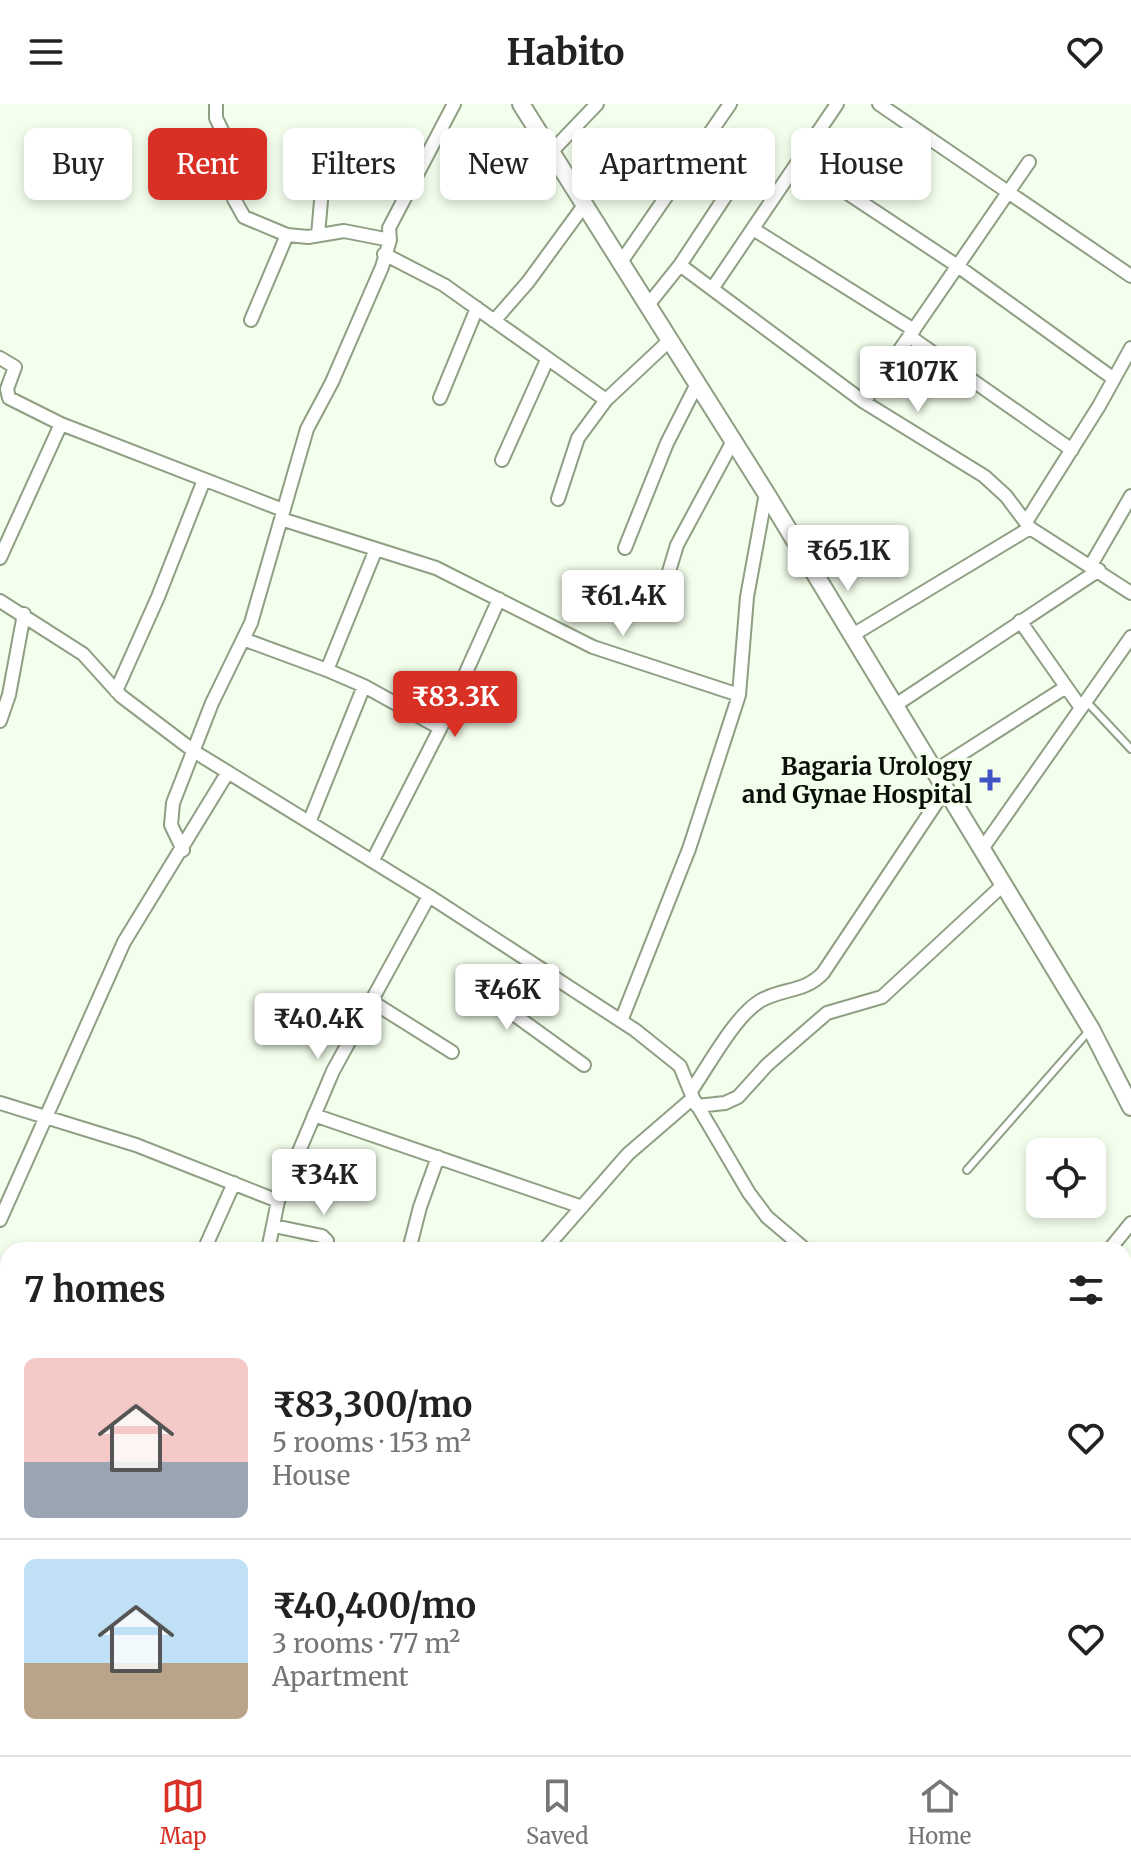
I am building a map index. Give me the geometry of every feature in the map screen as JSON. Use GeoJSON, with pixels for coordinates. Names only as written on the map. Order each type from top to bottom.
{"type":"FeatureCollection","features":[{"type":"Feature","properties":{"kind":"street"},"geometry":{"type":"LineString","coordinates":[[216,104],[216,118],[227,141],[238,210],[255,224],[287,235],[344,231],[390,240]]}},
{"type":"Feature","properties":{"kind":"street"},"geometry":{"type":"LineString","coordinates":[[183,850],[174,838],[170,815],[212,703],[243,639],[271,561],[307,429],[332,382],[390,240],[389,228],[454,104]]}},
{"type":"Feature","properties":{"kind":"street"},"geometry":{"type":"LineString","coordinates":[[521,104],[538,128]]}},
{"type":"Feature","properties":{"kind":"street"},"geometry":{"type":"LineString","coordinates":[[556,147],[597,104]]}},
{"type":"Feature","properties":{"kind":"street"},"geometry":{"type":"LineString","coordinates":[[621,262],[730,104]]}},
{"type":"Feature","properties":{"kind":"street"},"geometry":{"type":"LineString","coordinates":[[821,128],[837,104]]}},
{"type":"Feature","properties":{"kind":"street"},"geometry":{"type":"LineString","coordinates":[[879,104],[1131,276]]}},
{"type":"Feature","properties":{"kind":"street"},"geometry":{"type":"LineString","coordinates":[[556,155],[766,493],[1091,1029],[1131,1107]]}},
{"type":"Feature","properties":{"kind":"street"},"geometry":{"type":"LineString","coordinates":[[864,402],[1029,162]]}},
{"type":"Feature","properties":{"kind":"street"},"geometry":{"type":"LineString","coordinates":[[712,289],[791,173]]}},
{"type":"Feature","properties":{"kind":"street"},"geometry":{"type":"LineString","coordinates":[[318,235],[321,200]]}},
{"type":"Feature","properties":{"kind":"street"},"geometry":{"type":"LineString","coordinates":[[648,305],[680,265],[723,200]]}},
{"type":"Feature","properties":{"kind":"street"},"geometry":{"type":"LineString","coordinates":[[858,200],[959,267],[1114,379]]}},
{"type":"Feature","properties":{"kind":"street"},"geometry":{"type":"LineString","coordinates":[[494,321],[528,282],[585,204]]}},
{"type":"Feature","properties":{"kind":"street"},"geometry":{"type":"LineString","coordinates":[[753,229],[912,333],[1072,450]]}},
{"type":"Feature","properties":{"kind":"street"},"geometry":{"type":"LineString","coordinates":[[251,320],[287,235]]}},
{"type":"Feature","properties":{"kind":"street"},"geometry":{"type":"LineString","coordinates":[[384,254],[444,285],[606,400]]}},
{"type":"Feature","properties":{"kind":"street"},"geometry":{"type":"LineString","coordinates":[[680,265],[864,402],[984,476],[1006,496],[1028,525],[1131,593]]}},
{"type":"Feature","properties":{"kind":"street"},"geometry":{"type":"LineString","coordinates":[[440,398],[477,308]]}},
{"type":"Feature","properties":{"kind":"street"},"geometry":{"type":"LineString","coordinates":[[558,499],[578,438],[606,400],[670,340]]}},
{"type":"Feature","properties":{"kind":"street"},"geometry":{"type":"LineString","coordinates":[[851,636],[1028,525],[1131,348]]}},
{"type":"Feature","properties":{"kind":"street"},"geometry":{"type":"LineString","coordinates":[[0,358],[15,367],[7,389],[9,398],[61,424],[204,480],[282,515],[436,568],[593,647],[739,695]]}},
{"type":"Feature","properties":{"kind":"street"},"geometry":{"type":"LineString","coordinates":[[502,460],[547,360]]}},
{"type":"Feature","properties":{"kind":"street"},"geometry":{"type":"LineString","coordinates":[[625,548],[667,443],[697,384]]}},
{"type":"Feature","properties":{"kind":"street"},"geometry":{"type":"LineString","coordinates":[[0,558],[61,424]]}},
{"type":"Feature","properties":{"kind":"street"},"geometry":{"type":"LineString","coordinates":[[657,611],[677,545],[733,441]]}},
{"type":"Feature","properties":{"kind":"street"},"geometry":{"type":"LineString","coordinates":[[116,691],[158,597],[204,480]]}},
{"type":"Feature","properties":{"kind":"street"},"geometry":{"type":"LineString","coordinates":[[621,1021],[689,849],[739,695],[747,597],[766,493]]}},
{"type":"Feature","properties":{"kind":"street"},"geometry":{"type":"LineString","coordinates":[[894,706],[1095,567],[1131,496]]}},
{"type":"Feature","properties":{"kind":"street"},"geometry":{"type":"LineString","coordinates":[[327,670],[376,549]]}},
{"type":"Feature","properties":{"kind":"street"},"geometry":{"type":"LineString","coordinates":[[373,860],[440,728],[499,599]]}},
{"type":"Feature","properties":{"kind":"street"},"geometry":{"type":"LineString","coordinates":[[0,601],[83,654],[116,691],[195,752],[429,896],[621,1021],[680,1066],[694,1098],[749,1193],[787,1242]]}},
{"type":"Feature","properties":{"kind":"street"},"geometry":{"type":"LineString","coordinates":[[0,721],[9,695],[24,614]]}},
{"type":"Feature","properties":{"kind":"street"},"geometry":{"type":"LineString","coordinates":[[1020,621],[1066,687],[1083,704]]}},
{"type":"Feature","properties":{"kind":"street"},"geometry":{"type":"LineString","coordinates":[[982,849],[1131,637]]}},
{"type":"Feature","properties":{"kind":"street"},"geometry":{"type":"LineString","coordinates":[[243,639],[364,686],[440,728]]}},
{"type":"Feature","properties":{"kind":"street"},"geometry":{"type":"LineString","coordinates":[[310,820],[364,686]]}},
{"type":"Feature","properties":{"kind":"street"},"geometry":{"type":"LineString","coordinates":[[933,772],[1066,687]]}},
{"type":"Feature","properties":{"kind":"street"},"geometry":{"type":"LineString","coordinates":[[0,1220],[124,942],[228,772]]}},
{"type":"Feature","properties":{"kind":"street"},"geometry":{"type":"LineString","coordinates":[[551,1242],[628,1154],[694,1098],[747,1011],[769,997],[802,990],[823,973],[945,790]]}},
{"type":"Feature","properties":{"kind":"street"},"geometry":{"type":"LineString","coordinates":[[694,1098],[725,1103],[738,1097],[767,1065],[827,1013],[882,997],[1003,885]]}},
{"type":"Feature","properties":{"kind":"street"},"geometry":{"type":"LineString","coordinates":[[270,1242],[278,1201],[333,1071],[429,896]]}},
{"type":"Feature","properties":{"kind":"street"},"geometry":{"type":"LineString","coordinates":[[540,968],[516,1016],[584,1065]]}},
{"type":"Feature","properties":{"kind":"street"},"geometry":{"type":"LineString","coordinates":[[371,1001],[452,1052]]}},
{"type":"Feature","properties":{"kind":"street"},"geometry":{"type":"LineString","coordinates":[[0,1103],[46,1114],[278,1201]]}},
{"type":"Feature","properties":{"kind":"street"},"geometry":{"type":"LineString","coordinates":[[314,1115],[582,1207]]}},
{"type":"Feature","properties":{"kind":"street"},"geometry":{"type":"LineString","coordinates":[[411,1242],[438,1157]]}},
{"type":"Feature","properties":{"kind":"street"},"geometry":{"type":"LineString","coordinates":[[208,1242],[234,1183]]}},
{"type":"Feature","properties":{"kind":"street"},"geometry":{"type":"LineString","coordinates":[[1116,1242],[1131,1223]]}},
{"type":"Feature","properties":{"kind":"street"},"geometry":{"type":"LineString","coordinates":[[274,1226],[324,1237],[324,1242]]}},
{"type":"Feature","properties":{"kind":"lane"},"geometry":{"type":"LineString","coordinates":[[1083,704],[1131,749]]}},
{"type":"Feature","properties":{"kind":"lane"},"geometry":{"type":"LineString","coordinates":[[967,1170],[1091,1029]]}},
{"type":"Feature","properties":{"kind":"place","name":"Bagaria Urology and Gynae Hospital"},"geometry":{"type":"Point","coordinates":[990,780]}}]}
